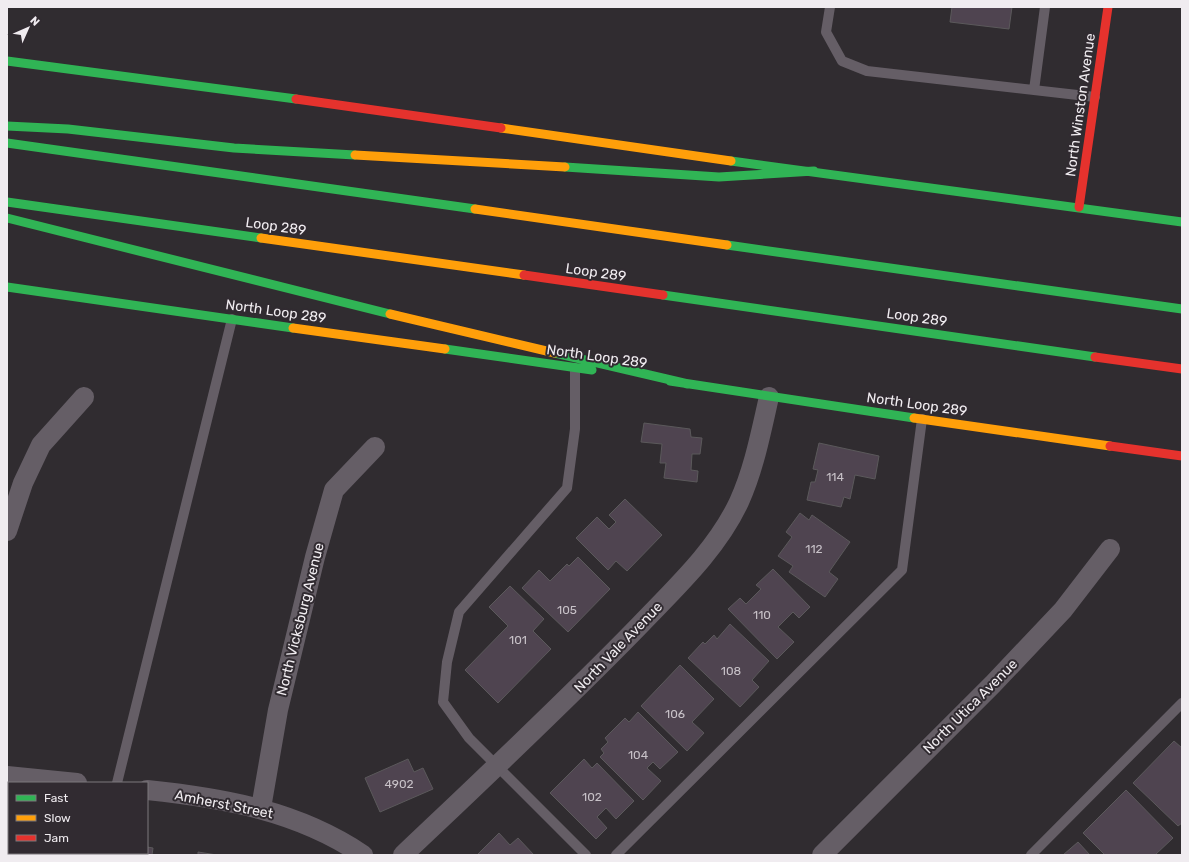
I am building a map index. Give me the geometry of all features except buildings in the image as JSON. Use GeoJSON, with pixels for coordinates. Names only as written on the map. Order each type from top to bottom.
{"type":"FeatureCollection","features":[{"type":"Feature","properties":{"kind":"main road","name":"North Winston Avenue"},"geometry":{"type":"LineString","coordinates":[[1079,207],[1108,7]]}},
{"type":"Feature","properties":{"kind":"main road"},"geometry":{"type":"LineString","coordinates":[[7,61],[381,110],[674,153],[1182,222]]}},
{"type":"Feature","properties":{"kind":"main road"},"geometry":{"type":"LineString","coordinates":[[7,126],[68,129],[234,148],[629,170],[718,177],[814,171]]}},
{"type":"Feature","properties":{"kind":"main road"},"geometry":{"type":"LineString","coordinates":[[7,143],[1182,309]]}},
{"type":"Feature","properties":{"kind":"main road","name":"Loop 289"},"geometry":{"type":"LineString","coordinates":[[7,202],[1182,369]]}},
{"type":"Feature","properties":{"kind":"main road"},"geometry":{"type":"LineString","coordinates":[[7,218],[335,301],[688,384]]}},
{"type":"Feature","properties":{"kind":"main road","name":"North Loop 289"},"geometry":{"type":"LineString","coordinates":[[7,287],[1182,456]]}},
{"type":"Feature","properties":{"kind":"street"},"geometry":{"type":"LineString","coordinates":[[7,531],[23,483],[41,445],[84,397]]}},
{"type":"Feature","properties":{"kind":"street","name":"North Vale Avenue"},"geometry":{"type":"LineString","coordinates":[[403,855],[577,689],[694,567],[722,532],[739,501],[755,456],[769,397]]}},
{"type":"Feature","properties":{"kind":"street","name":"North Vicksburg Avenue"},"geometry":{"type":"LineString","coordinates":[[261,808],[278,710],[334,490],[375,447]]}},
{"type":"Feature","properties":{"kind":"street","name":"North Utica Avenue"},"geometry":{"type":"LineString","coordinates":[[822,855],[993,684],[1063,610],[1110,549]]}},
{"type":"Feature","properties":{"kind":"street"},"geometry":{"type":"LineString","coordinates":[[7,776],[67,782]]}},
{"type":"Feature","properties":{"kind":"street","name":"Amherst Street"},"geometry":{"type":"LineString","coordinates":[[148,790],[183,794],[261,808],[317,828],[363,855]]}},
{"type":"Feature","properties":{"kind":"lane"},"geometry":{"type":"LineString","coordinates":[[830,7],[826,32],[842,61],[867,71],[1095,97]]}},
{"type":"Feature","properties":{"kind":"lane"},"geometry":{"type":"LineString","coordinates":[[1034,90],[1046,7]]}},
{"type":"Feature","properties":{"kind":"lane"},"geometry":{"type":"LineString","coordinates":[[117,782],[232,319]]}},
{"type":"Feature","properties":{"kind":"lane"},"geometry":{"type":"LineString","coordinates":[[575,368],[575,429],[566,488],[459,612],[447,662],[443,702],[469,738],[586,855]]}},
{"type":"Feature","properties":{"kind":"lane"},"geometry":{"type":"LineString","coordinates":[[616,855],[902,570],[922,419]]}},
{"type":"Feature","properties":{"kind":"lane"},"geometry":{"type":"LineString","coordinates":[[1030,855],[1182,703]]}},
{"type":"Feature","properties":{"kind":"traffic: fast"},"geometry":{"type":"LineString","coordinates":[[7,61],[296,99]]}},
{"type":"Feature","properties":{"kind":"traffic: fast"},"geometry":{"type":"LineString","coordinates":[[7,126],[68,129],[234,148],[355,155]]}},
{"type":"Feature","properties":{"kind":"traffic: fast"},"geometry":{"type":"LineString","coordinates":[[7,143],[475,209]]}},
{"type":"Feature","properties":{"kind":"traffic: fast"},"geometry":{"type":"LineString","coordinates":[[731,161],[1182,222]]}},
{"type":"Feature","properties":{"kind":"traffic: fast"},"geometry":{"type":"LineString","coordinates":[[565,167],[719,177],[814,171]]}},
{"type":"Feature","properties":{"kind":"traffic: fast"},"geometry":{"type":"LineString","coordinates":[[7,202],[261,238]]}},
{"type":"Feature","properties":{"kind":"traffic: fast"},"geometry":{"type":"LineString","coordinates":[[7,218],[390,314]]}},
{"type":"Feature","properties":{"kind":"traffic: fast"},"geometry":{"type":"LineString","coordinates":[[727,245],[1182,309]]}},
{"type":"Feature","properties":{"kind":"traffic: fast"},"geometry":{"type":"LineString","coordinates":[[7,287],[293,328]]}},
{"type":"Feature","properties":{"kind":"traffic: fast"},"geometry":{"type":"LineString","coordinates":[[663,295],[1095,357]]}},
{"type":"Feature","properties":{"kind":"traffic: fast"},"geometry":{"type":"LineString","coordinates":[[445,349],[592,370]]}},
{"type":"Feature","properties":{"kind":"traffic: fast"},"geometry":{"type":"LineString","coordinates":[[555,353],[688,384]]}},
{"type":"Feature","properties":{"kind":"traffic: fast"},"geometry":{"type":"LineString","coordinates":[[670,381],[914,418]]}},
{"type":"Feature","properties":{"kind":"traffic: slow"},"geometry":{"type":"LineString","coordinates":[[501,128],[731,161]]}},
{"type":"Feature","properties":{"kind":"traffic: slow"},"geometry":{"type":"LineString","coordinates":[[355,155],[565,167]]}},
{"type":"Feature","properties":{"kind":"traffic: slow"},"geometry":{"type":"LineString","coordinates":[[475,209],[727,245]]}},
{"type":"Feature","properties":{"kind":"traffic: slow"},"geometry":{"type":"LineString","coordinates":[[261,238],[524,275]]}},
{"type":"Feature","properties":{"kind":"traffic: slow"},"geometry":{"type":"LineString","coordinates":[[390,314],[555,353]]}},
{"type":"Feature","properties":{"kind":"traffic: slow"},"geometry":{"type":"LineString","coordinates":[[293,328],[445,349]]}},
{"type":"Feature","properties":{"kind":"traffic: slow"},"geometry":{"type":"LineString","coordinates":[[914,418],[1110,446]]}},
{"type":"Feature","properties":{"kind":"traffic: jam"},"geometry":{"type":"LineString","coordinates":[[1079,207],[1108,7]]}},
{"type":"Feature","properties":{"kind":"traffic: jam"},"geometry":{"type":"LineString","coordinates":[[296,99],[501,128]]}},
{"type":"Feature","properties":{"kind":"traffic: jam"},"geometry":{"type":"LineString","coordinates":[[524,275],[663,295]]}},
{"type":"Feature","properties":{"kind":"traffic: jam"},"geometry":{"type":"LineString","coordinates":[[1095,357],[1182,369]]}},
{"type":"Feature","properties":{"kind":"traffic: jam"},"geometry":{"type":"LineString","coordinates":[[1110,446],[1182,456]]}}]}
